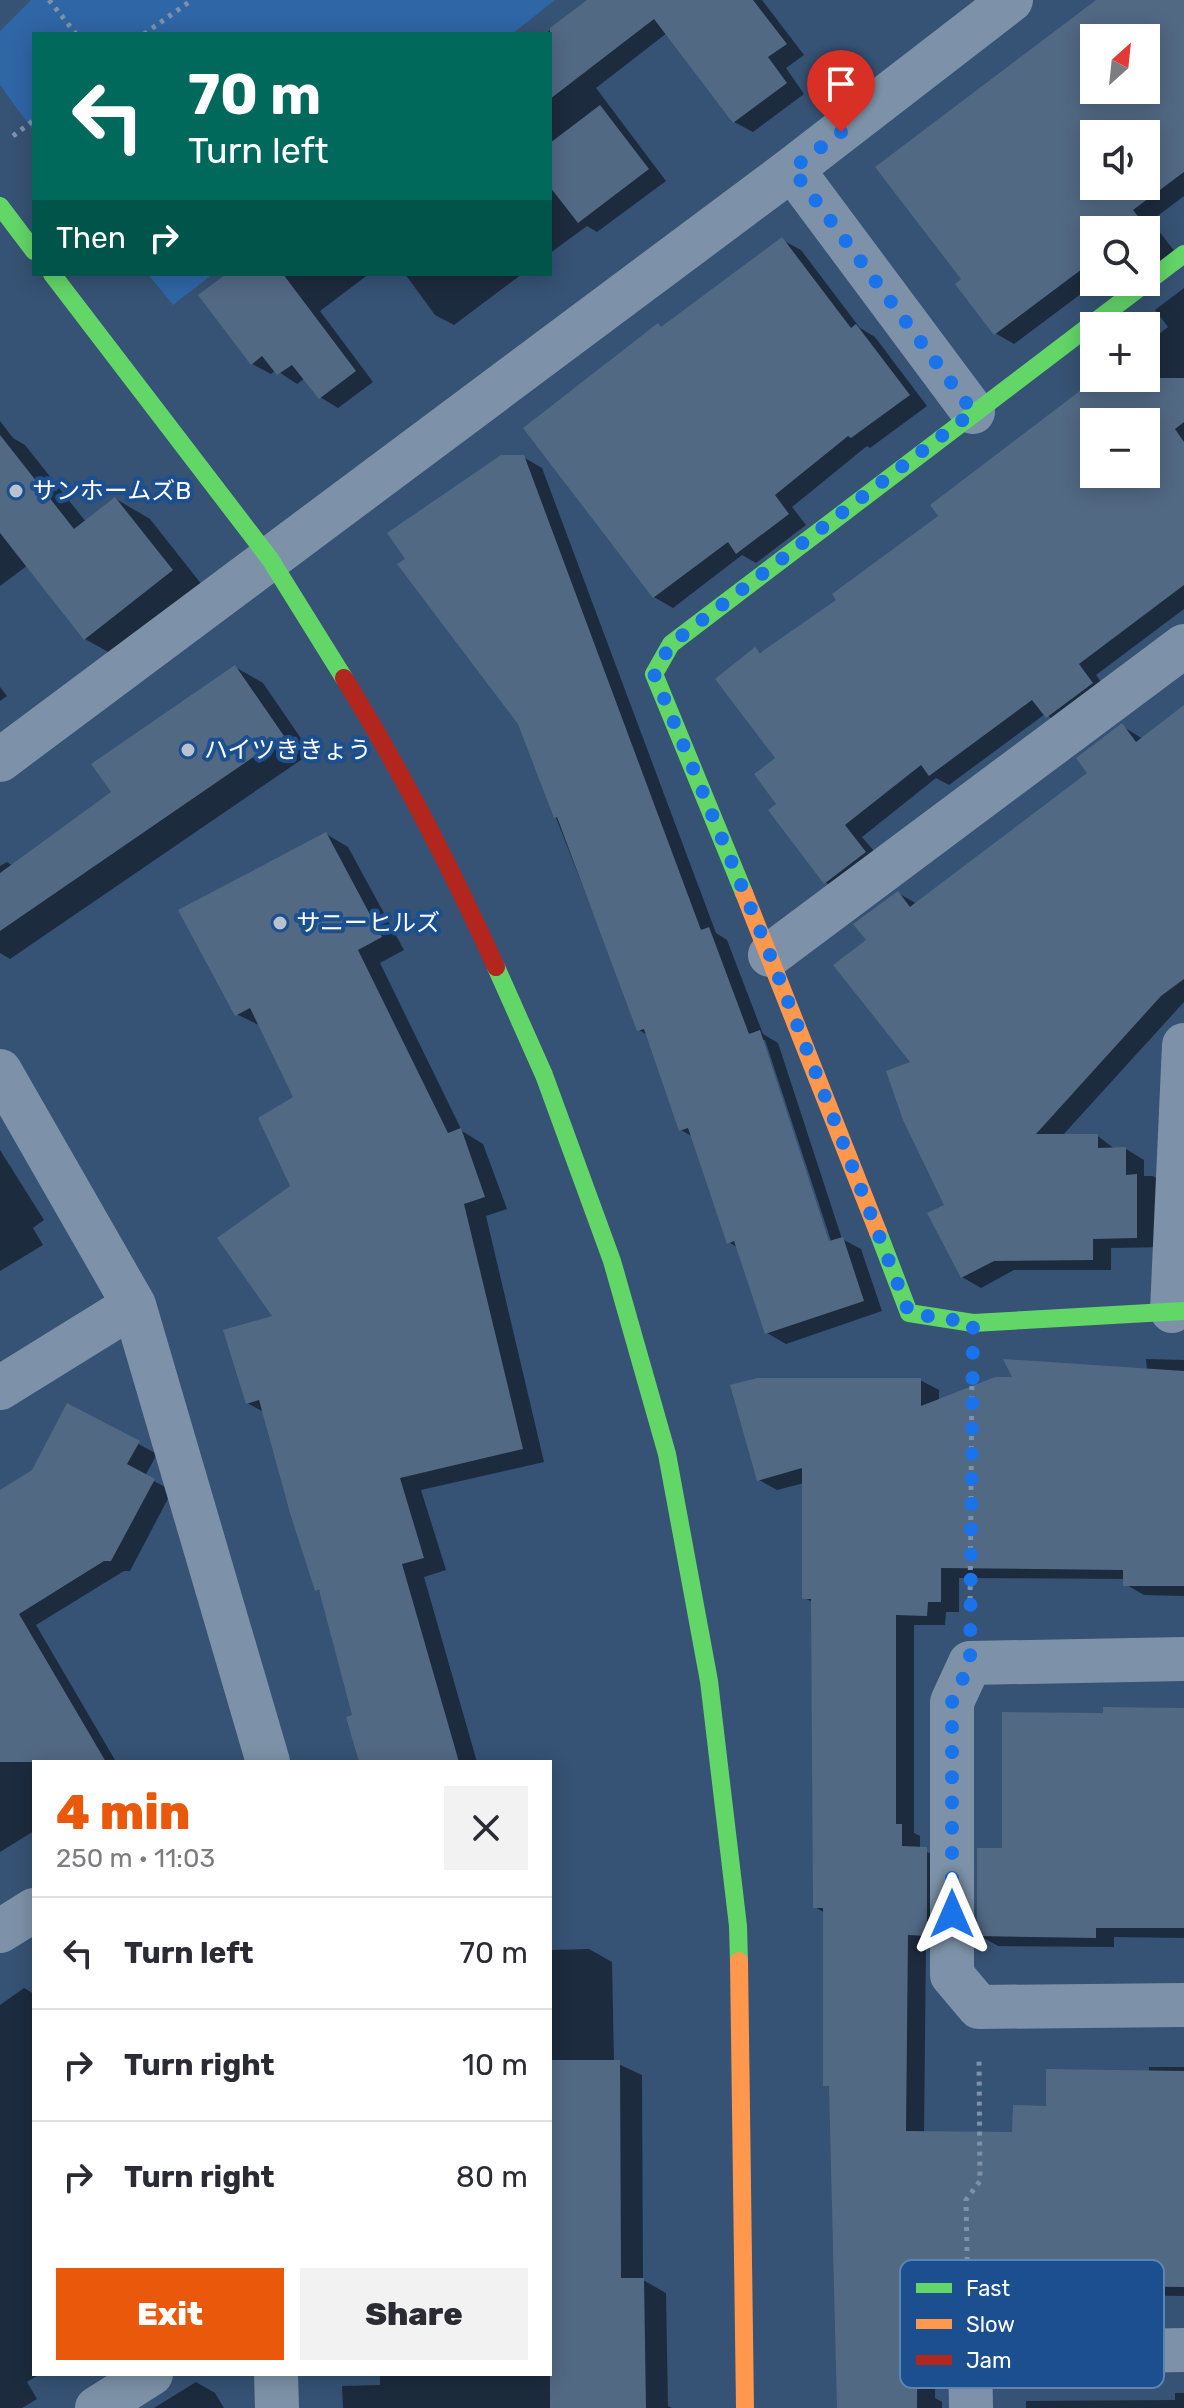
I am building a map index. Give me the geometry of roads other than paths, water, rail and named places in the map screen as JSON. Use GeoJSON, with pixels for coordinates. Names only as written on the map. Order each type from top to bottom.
{"type":"FeatureCollection","features":[{"type":"Feature","properties":{"kind":"street"},"geometry":{"type":"LineString","coordinates":[[0,760],[792,169],[1011,0]]}},
{"type":"Feature","properties":{"kind":"street"},"geometry":{"type":"LineString","coordinates":[[792,169],[973,412]]}},
{"type":"Feature","properties":{"kind":"street"},"geometry":{"type":"LineString","coordinates":[[0,206],[32,248]]}},
{"type":"Feature","properties":{"kind":"street"},"geometry":{"type":"LineString","coordinates":[[1184,254],[671,644],[654,674],[770,955],[909,1313],[973,1323],[1178,1311],[1184,1045]]}},
{"type":"Feature","properties":{"kind":"street"},"geometry":{"type":"LineString","coordinates":[[54,276],[270,559],[382,741],[463,894],[532,1047],[612,1261],[667,1454],[709,1681],[738,1926],[745,2408]]}},
{"type":"Feature","properties":{"kind":"street"},"geometry":{"type":"LineString","coordinates":[[770,955],[1184,646]]}},
{"type":"Feature","properties":{"kind":"street"},"geometry":{"type":"LineString","coordinates":[[0,1071],[134,1305],[267,1760]]}},
{"type":"Feature","properties":{"kind":"street"},"geometry":{"type":"LineString","coordinates":[[0,1388],[134,1305]]}},
{"type":"Feature","properties":{"kind":"street"},"geometry":{"type":"LineString","coordinates":[[1184,1659],[970,1663],[952,1702],[952,1975],[979,2007],[1184,2005]]}},
{"type":"Feature","properties":{"kind":"street"},"geometry":{"type":"LineString","coordinates":[[0,1931],[32,1911]]}},
{"type":"Feature","properties":{"kind":"street"},"geometry":{"type":"LineString","coordinates":[[1164,2350],[1184,2350]]}},
{"type":"Feature","properties":{"kind":"street"},"geometry":{"type":"LineString","coordinates":[[97,2408],[148,2376]]}},
{"type":"Feature","properties":{"kind":"street"},"geometry":{"type":"LineString","coordinates":[[276,2376],[277,2408]]}},
{"type":"Feature","properties":{"kind":"street"},"geometry":{"type":"LineString","coordinates":[[971,2388],[971,2408]]}},
{"type":"Feature","properties":{"kind":"place","name":"サンホームズB"},"geometry":{"type":"Point","coordinates":[16,491]}},
{"type":"Feature","properties":{"kind":"place","name":"ハイツききょう"},"geometry":{"type":"Point","coordinates":[188,750]}},
{"type":"Feature","properties":{"kind":"place","name":"サニーヒルズ"},"geometry":{"type":"Point","coordinates":[280,923]}}]}
